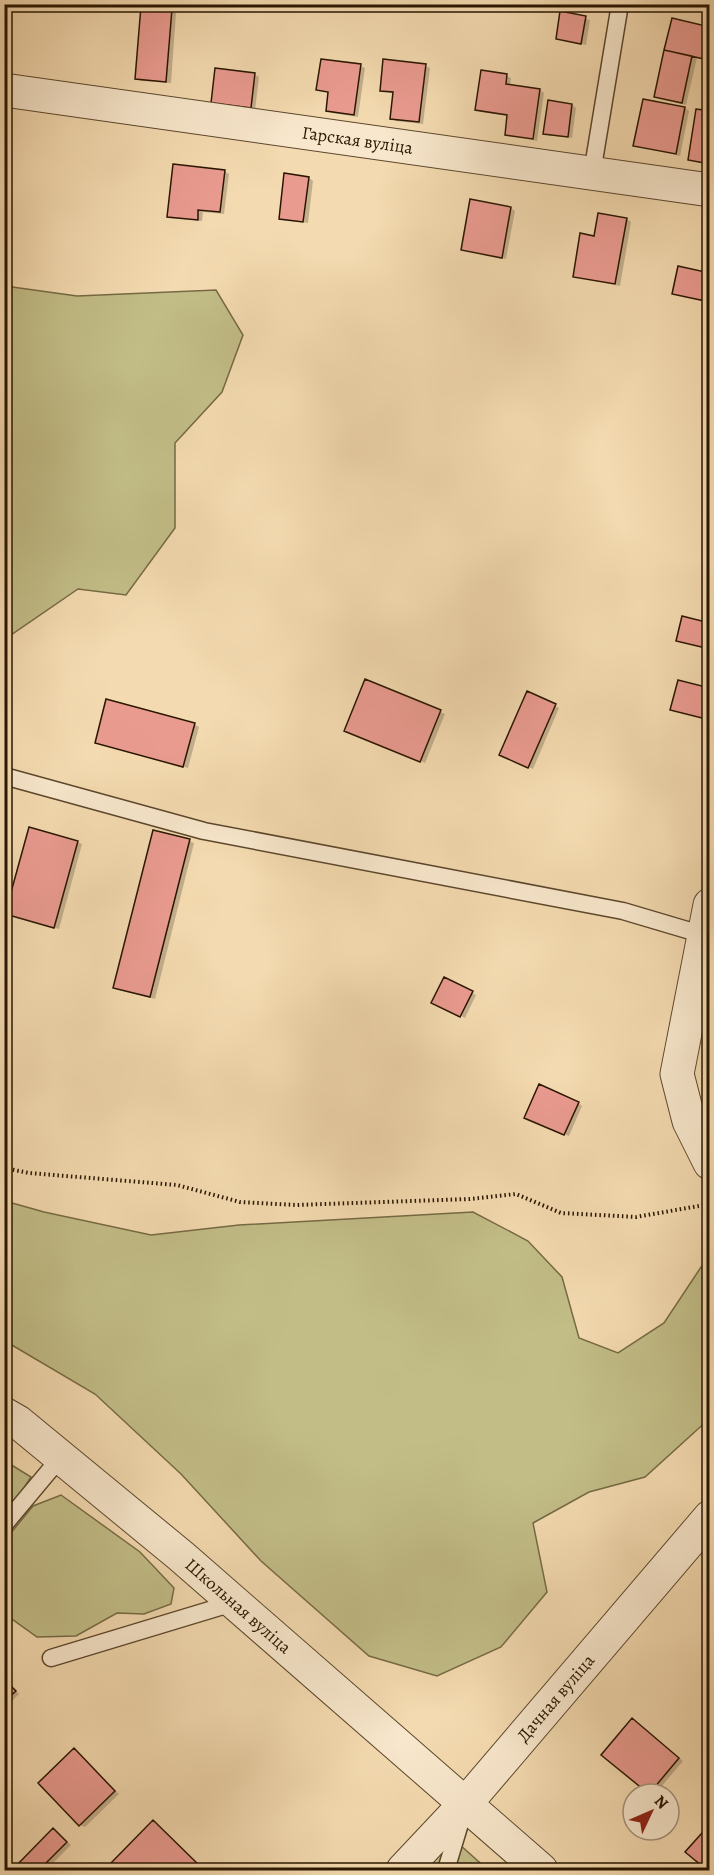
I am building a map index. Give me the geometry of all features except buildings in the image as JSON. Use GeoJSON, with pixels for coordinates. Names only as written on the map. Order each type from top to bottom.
{"type":"FeatureCollection","features":[{"type":"Feature","properties":{"kind":"street","name":"Гарская вуліца"},"geometry":{"type":"LineString","coordinates":[[4,90],[710,190]]}},
{"type":"Feature","properties":{"kind":"street"},"geometry":{"type":"LineString","coordinates":[[707,920],[677,1074],[689,1121],[710,1163]]}},
{"type":"Feature","properties":{"kind":"street","name":"Школьная вуліца"},"geometry":{"type":"LineString","coordinates":[[4,1414],[18,1422],[181,1556],[466,1803]]}},
{"type":"Feature","properties":{"kind":"street","name":"Дачная вуліца"},"geometry":{"type":"LineString","coordinates":[[403,1870],[466,1803],[710,1517]]}},
{"type":"Feature","properties":{"kind":"street"},"geometry":{"type":"LineString","coordinates":[[466,1803],[541,1870]]}},
{"type":"Feature","properties":{"kind":"lane"},"geometry":{"type":"LineString","coordinates":[[592,173],[620,4]]}},
{"type":"Feature","properties":{"kind":"lane"},"geometry":{"type":"LineString","coordinates":[[4,776],[204,831],[623,910],[707,920]]}},
{"type":"Feature","properties":{"kind":"lane"},"geometry":{"type":"LineString","coordinates":[[4,1525],[60,1458]]}},
{"type":"Feature","properties":{"kind":"lane"},"geometry":{"type":"LineString","coordinates":[[51,1658],[233,1603]]}},
{"type":"Feature","properties":{"kind":"lane"},"geometry":{"type":"LineString","coordinates":[[446,1870],[466,1803]]}},
{"type":"Feature","properties":{"kind":"path"},"geometry":{"type":"LineString","coordinates":[[4,1168],[29,1173],[177,1185],[240,1202],[296,1204],[470,1199],[516,1194],[561,1214],[636,1217],[710,1204]]}},
{"type":"Feature","properties":{"kind":"shaded area"},"geometry":{"type":"Polygon","coordinates":[[[5,286],[77,296],[216,290],[243,335],[222,392],[175,443],[175,528],[126,595],[78,589],[5,639],[5,286]]]}},
{"type":"Feature","properties":{"kind":"shaded area"},"geometry":{"type":"Polygon","coordinates":[[[5,1201],[44,1212],[151,1235],[239,1225],[473,1212],[528,1241],[562,1277],[579,1338],[618,1353],[664,1323],[709,1255],[709,1419],[645,1477],[589,1492],[533,1523],[547,1592],[501,1647],[437,1676],[369,1656],[261,1561],[181,1474],[95,1394],[5,1341],[5,1201]]]}},
{"type":"Feature","properties":{"kind":"shaded area"},"geometry":{"type":"Polygon","coordinates":[[[5,1461],[31,1477],[5,1517],[5,1461]]]}},
{"type":"Feature","properties":{"kind":"shaded area"},"geometry":{"type":"Polygon","coordinates":[[[61,1495],[140,1552],[174,1588],[171,1604],[144,1614],[117,1613],[76,1636],[37,1637],[5,1614],[5,1540],[33,1506],[61,1495]]]}},
{"type":"Feature","properties":{"kind":"shaded area"},"geometry":{"type":"Polygon","coordinates":[[[450,1836],[488,1870],[418,1870],[450,1836]]]}}]}
